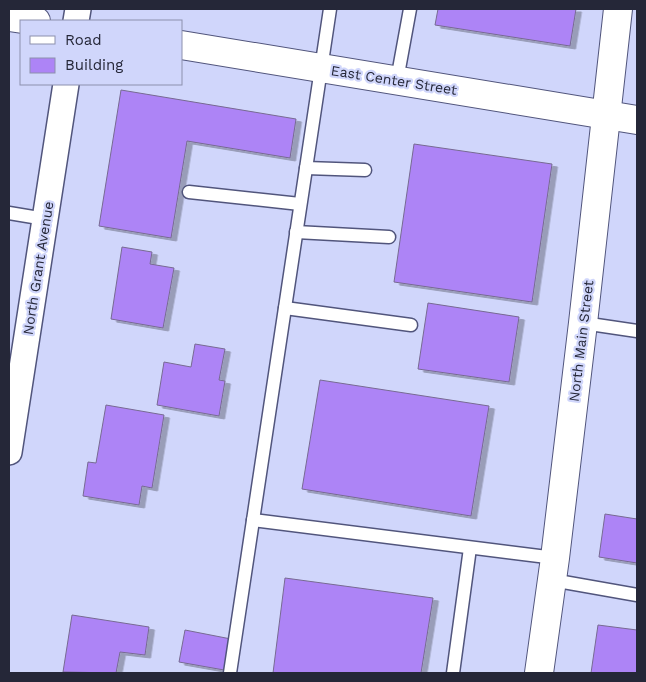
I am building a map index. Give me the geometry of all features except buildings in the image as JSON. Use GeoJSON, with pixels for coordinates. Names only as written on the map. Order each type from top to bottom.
{"type":"FeatureCollection","features":[{"type":"Feature","properties":{"kind":"main road","name":"North Main Street"},"geometry":{"type":"LineString","coordinates":[[539,673],[554,569],[618,9]]}},
{"type":"Feature","properties":{"kind":"main road"},"geometry":{"type":"LineString","coordinates":[[9,17],[29,20]]}},
{"type":"Feature","properties":{"kind":"main road","name":"East Center Street"},"geometry":{"type":"LineString","coordinates":[[182,45],[637,120]]}},
{"type":"Feature","properties":{"kind":"street","name":"North Grant Avenue"},"geometry":{"type":"LineString","coordinates":[[9,452],[66,85]]}},
{"type":"Feature","properties":{"kind":"lane"},"geometry":{"type":"LineString","coordinates":[[230,673],[330,9]]}},
{"type":"Feature","properties":{"kind":"lane"},"geometry":{"type":"LineString","coordinates":[[397,80],[410,9]]}},
{"type":"Feature","properties":{"kind":"lane"},"geometry":{"type":"LineString","coordinates":[[306,168],[365,170]]}},
{"type":"Feature","properties":{"kind":"lane"},"geometry":{"type":"LineString","coordinates":[[189,192],[300,204]]}},
{"type":"Feature","properties":{"kind":"lane"},"geometry":{"type":"LineString","coordinates":[[9,213],[45,219]]}},
{"type":"Feature","properties":{"kind":"lane"},"geometry":{"type":"LineString","coordinates":[[296,232],[389,237]]}},
{"type":"Feature","properties":{"kind":"lane"},"geometry":{"type":"LineString","coordinates":[[285,308],[411,325]]}},
{"type":"Feature","properties":{"kind":"lane"},"geometry":{"type":"LineString","coordinates":[[583,323],[637,331]]}},
{"type":"Feature","properties":{"kind":"lane"},"geometry":{"type":"LineString","coordinates":[[253,520],[470,548],[554,569],[637,595]]}},
{"type":"Feature","properties":{"kind":"lane"},"geometry":{"type":"LineString","coordinates":[[454,673],[470,548]]}}]}
